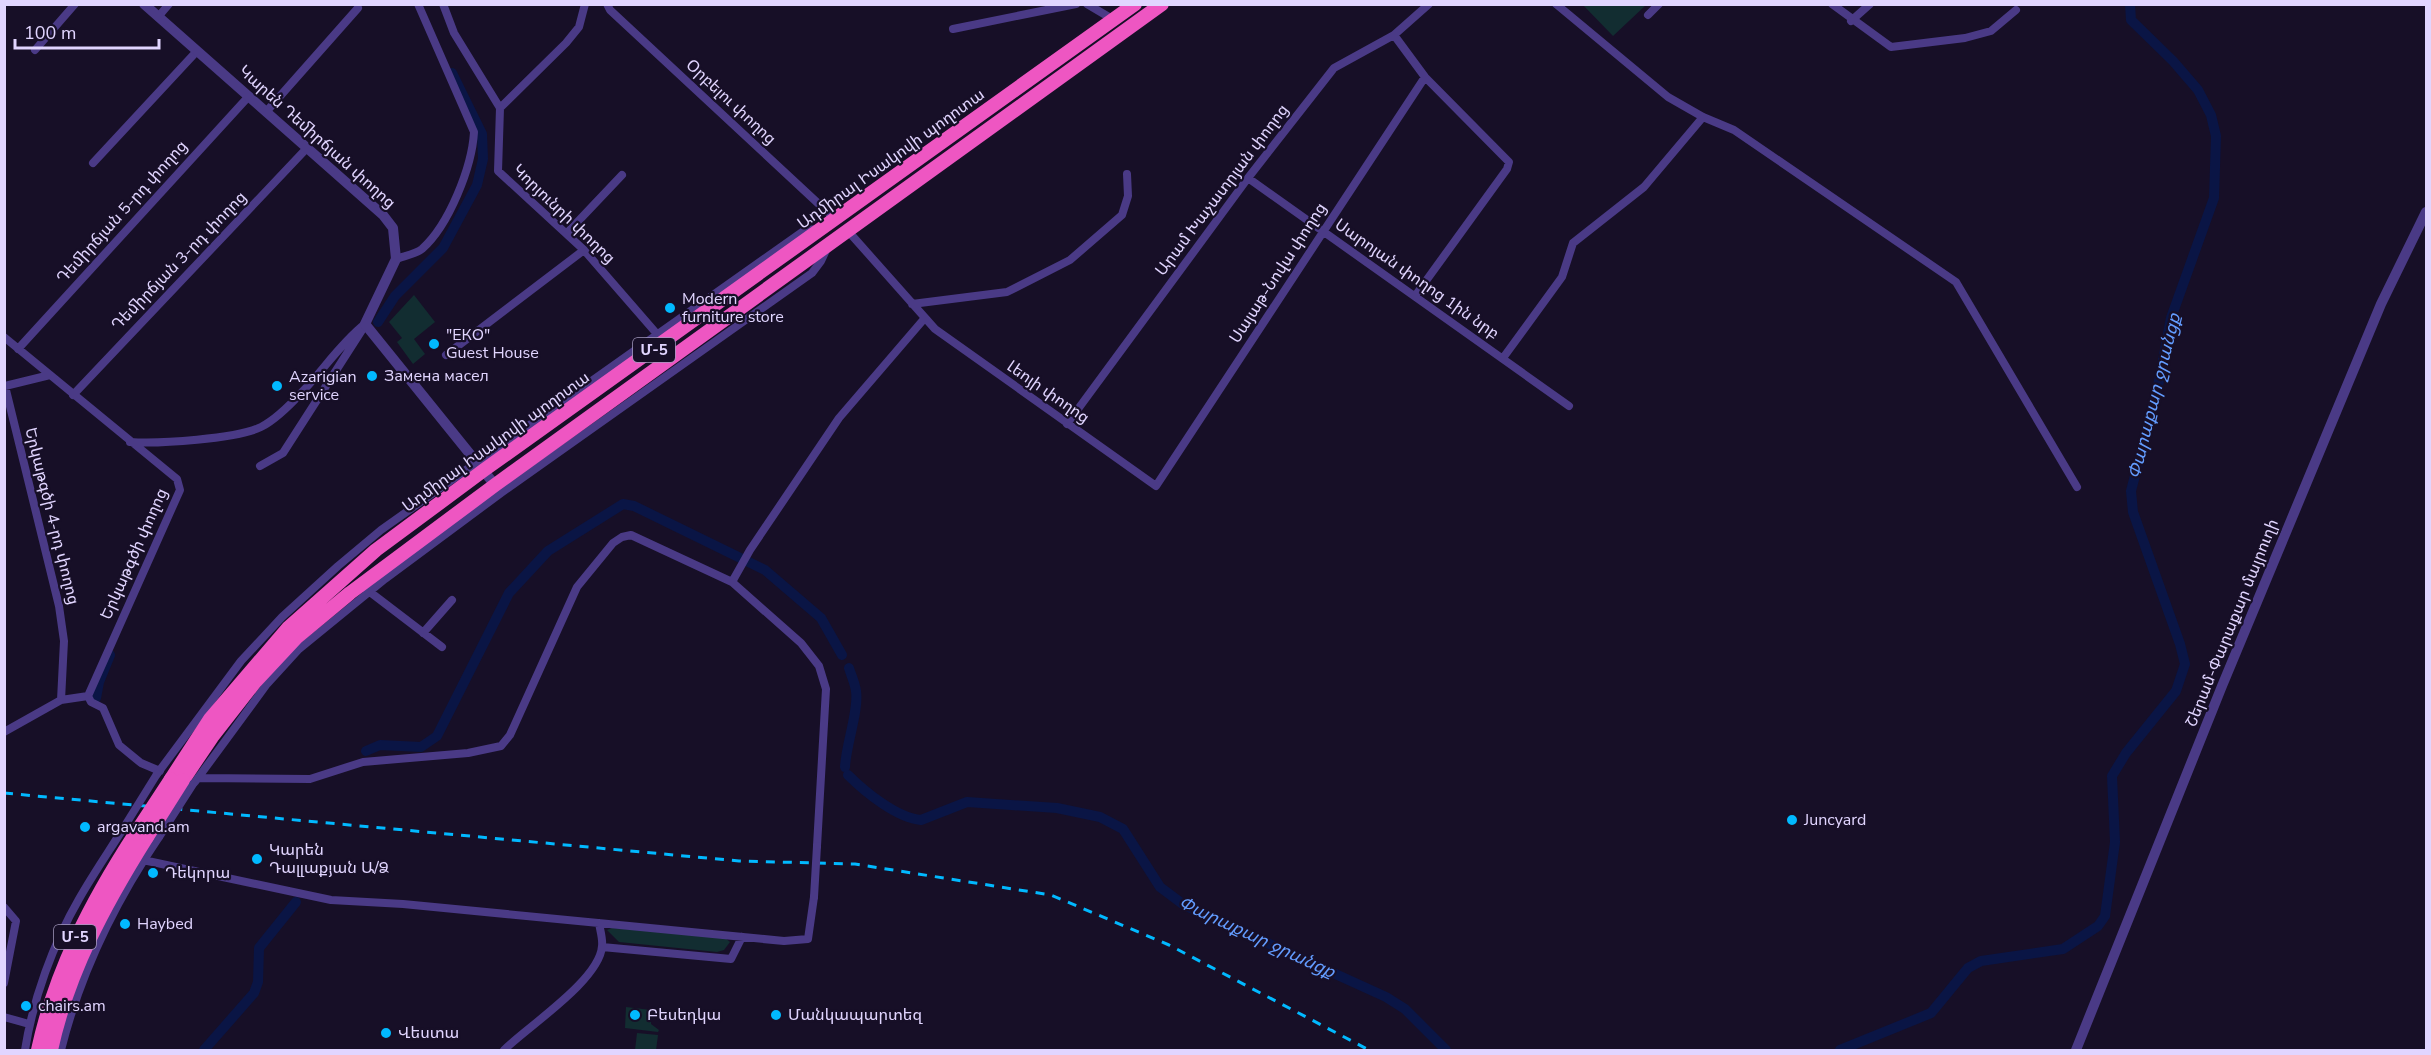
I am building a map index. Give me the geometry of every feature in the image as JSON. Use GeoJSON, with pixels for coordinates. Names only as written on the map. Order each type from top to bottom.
{"type":"FeatureCollection","features":[{"type":"Feature","properties":{"kind":"highway","name":"Ադմիրալ Իսակովի պողոտա"},"geometry":{"type":"LineString","coordinates":[[51,1050],[72,977],[89,938],[210,719],[288,627],[376,550],[481,465],[836,220],[1135,4]]}},
{"type":"Feature","properties":{"kind":"highway","name":"Ադմիրալ Իսակովի պողոտա"},"geometry":{"type":"LineString","coordinates":[[177,778],[255,682],[297,637],[366,589],[829,244],[1162,4]]}},
{"type":"Feature","properties":{"kind":"highway","name":"Ադմիրալ Իսակովի պողոտա"},"geometry":{"type":"LineString","coordinates":[[38,1050],[45,1017],[77,933],[108,876],[147,836]]}},
{"type":"Feature","properties":{"kind":"street"},"geometry":{"type":"LineString","coordinates":[[35,50],[75,4]]}},
{"type":"Feature","properties":{"kind":"street","name":"Կարեն Դեմիրճյան փողոց"},"geometry":{"type":"LineString","coordinates":[[144,4],[383,215],[393,228],[396,259]]}},
{"type":"Feature","properties":{"kind":"street"},"geometry":{"type":"LineString","coordinates":[[158,18],[169,4]]}},
{"type":"Feature","properties":{"kind":"street"},"geometry":{"type":"LineString","coordinates":[[260,466],[283,453],[365,324],[396,259],[421,251],[446,217],[458,195],[473,151],[474,132],[418,4]]}},
{"type":"Feature","properties":{"kind":"street"},"geometry":{"type":"LineString","coordinates":[[443,4],[454,33],[500,108],[566,44],[579,27],[585,4]]}},
{"type":"Feature","properties":{"kind":"street","name":"Օրբելու փողոց"},"geometry":{"type":"LineString","coordinates":[[608,4],[610,10],[836,220]]}},
{"type":"Feature","properties":{"kind":"street"},"geometry":{"type":"LineString","coordinates":[[953,29],[1076,4]]}},
{"type":"Feature","properties":{"kind":"street"},"geometry":{"type":"LineString","coordinates":[[1087,4],[1114,20]]}},
{"type":"Feature","properties":{"kind":"street","name":"Արամ Խաչատրյան փողոց"},"geometry":{"type":"LineString","coordinates":[[1067,424],[1248,178],[1334,68],[1394,35],[1429,4]]}},
{"type":"Feature","properties":{"kind":"street"},"geometry":{"type":"LineString","coordinates":[[1556,4],[1668,97],[1703,117],[1734,130],[1956,282],[2078,487]]}},
{"type":"Feature","properties":{"kind":"street"},"geometry":{"type":"LineString","coordinates":[[1648,15],[1659,4]]}},
{"type":"Feature","properties":{"kind":"street"},"geometry":{"type":"LineString","coordinates":[[1832,4],[1851,21],[1890,48],[1965,38],[1991,31],[2016,10]]}},
{"type":"Feature","properties":{"kind":"street"},"geometry":{"type":"LineString","coordinates":[[1851,21],[1870,4]]}},
{"type":"Feature","properties":{"kind":"street"},"geometry":{"type":"LineString","coordinates":[[266,112],[357,8]]}},
{"type":"Feature","properties":{"kind":"street"},"geometry":{"type":"LineString","coordinates":[[1394,35],[1425,77],[1508,159],[1507,169],[1415,296]]}},
{"type":"Feature","properties":{"kind":"street"},"geometry":{"type":"LineString","coordinates":[[93,163],[197,51]]}},
{"type":"Feature","properties":{"kind":"street","name":"Սայաթ-Նովա փողոց"},"geometry":{"type":"LineString","coordinates":[[1156,486],[1425,77]]}},
{"type":"Feature","properties":{"kind":"street","name":"Դեմիրճյան 5-րդ փողոց"},"geometry":{"type":"LineString","coordinates":[[18,349],[249,96]]}},
{"type":"Feature","properties":{"kind":"street","name":"Կորյունրի փողոց"},"geometry":{"type":"LineString","coordinates":[[500,108],[498,171],[567,232],[657,334]]}},
{"type":"Feature","properties":{"kind":"street"},"geometry":{"type":"LineString","coordinates":[[1503,358],[1562,277],[1573,243],[1644,187],[1703,117]]}},
{"type":"Feature","properties":{"kind":"street","name":"Դեմիրճյան 3-րդ փողոց"},"geometry":{"type":"LineString","coordinates":[[73,395],[308,148]]}},
{"type":"Feature","properties":{"kind":"street"},"geometry":{"type":"LineString","coordinates":[[912,304],[1007,292],[1070,260],[1122,215],[1128,196],[1127,174]]}},
{"type":"Feature","properties":{"kind":"street"},"geometry":{"type":"LineString","coordinates":[[567,232],[622,175]]}},
{"type":"Feature","properties":{"kind":"street","name":"Սարոյան փողոց 1ին նրբ"},"geometry":{"type":"LineString","coordinates":[[1248,178],[1569,406]]}},
{"type":"Feature","properties":{"kind":"street","name":"Շերամ-Փարաքար մայրուղի"},"geometry":{"type":"LineString","coordinates":[[2076,1050],[2222,686],[2381,304],[2427,212]]}},
{"type":"Feature","properties":{"kind":"street"},"geometry":{"type":"LineString","coordinates":[[481,465],[657,334],[805,230],[823,229]]}},
{"type":"Feature","properties":{"kind":"street","name":"Լեոյի փողոց"},"geometry":{"type":"LineString","coordinates":[[848,231],[934,329],[1156,486]]}},
{"type":"Feature","properties":{"kind":"street"},"geometry":{"type":"LineString","coordinates":[[446,355],[584,250]]}},
{"type":"Feature","properties":{"kind":"street"},"geometry":{"type":"LineString","coordinates":[[732,582],[755,542],[839,418],[924,319]]}},
{"type":"Feature","properties":{"kind":"street"},"geometry":{"type":"LineString","coordinates":[[365,324],[481,465],[498,489]]}},
{"type":"Feature","properties":{"kind":"street"},"geometry":{"type":"LineString","coordinates":[[129,442],[153,443],[236,434],[250,432],[264,426],[302,392],[351,335],[365,324]]}},
{"type":"Feature","properties":{"kind":"street","name":"Երկաթգծի փողոց"},"geometry":{"type":"LineString","coordinates":[[4,337],[129,442],[177,478],[180,490],[88,696]]}},
{"type":"Feature","properties":{"kind":"street","name":"Երկաթգծի 4-րդ փողոց"},"geometry":{"type":"LineString","coordinates":[[50,375],[5,386],[59,606],[64,641],[61,700]]}},
{"type":"Feature","properties":{"kind":"street"},"geometry":{"type":"LineString","coordinates":[[4,732],[61,700],[88,696],[91,702],[103,708],[119,745],[141,763],[177,778],[310,779],[363,762],[468,753],[501,746],[510,735],[577,587],[613,543],[622,537],[632,535],[732,582],[801,644],[819,666],[826,689],[814,897],[808,939],[784,941],[403,904],[331,900],[143,860]]}},
{"type":"Feature","properties":{"kind":"street"},"geometry":{"type":"LineString","coordinates":[[366,589],[442,647]]}},
{"type":"Feature","properties":{"kind":"street"},"geometry":{"type":"LineString","coordinates":[[423,633],[452,600]]}},
{"type":"Feature","properties":{"kind":"street"},"geometry":{"type":"LineString","coordinates":[[25,1050],[29,1024],[63,932],[78,900],[121,832],[177,778]]}},
{"type":"Feature","properties":{"kind":"street"},"geometry":{"type":"LineString","coordinates":[[61,1050],[70,1012],[90,959],[143,860],[147,836],[177,778]]}},
{"type":"Feature","properties":{"kind":"street"},"geometry":{"type":"LineString","coordinates":[[4,907],[16,921],[4,983]]}},
{"type":"Feature","properties":{"kind":"street"},"geometry":{"type":"LineString","coordinates":[[504,1050],[591,972],[602,947],[599,923]]}},
{"type":"Feature","properties":{"kind":"street"},"geometry":{"type":"LineString","coordinates":[[602,947],[731,959],[742,937]]}},
{"type":"Feature","properties":{"kind":"street"},"geometry":{"type":"LineString","coordinates":[[4,1017],[29,1024]]}},
{"type":"Feature","properties":{"kind":"green space"},"geometry":{"type":"Polygon","coordinates":[[[1583,5],[1646,5],[1613,36],[1583,5]]]}},
{"type":"Feature","properties":{"kind":"green space"},"geometry":{"type":"Polygon","coordinates":[[[414,295],[435,322],[414,339],[425,354],[413,364],[397,342],[402,338],[389,322],[414,295]]]}},
{"type":"Feature","properties":{"kind":"green space"},"geometry":{"type":"Polygon","coordinates":[[[612,928],[724,937],[730,942],[724,950],[717,952],[619,942],[607,930],[612,928]]]}},
{"type":"Feature","properties":{"kind":"green space"},"geometry":{"type":"Polygon","coordinates":[[[626,1007],[651,1010],[651,1024],[659,1030],[658,1032],[625,1028],[626,1007]]]}},
{"type":"Feature","properties":{"kind":"green space"},"geometry":{"type":"Polygon","coordinates":[[[637,1033],[658,1035],[656,1050],[635,1050],[637,1033]]]}},
{"type":"Feature","properties":{"kind":"waterway","name":"Փարաքար ջրանցք"},"geometry":{"type":"LineString","coordinates":[[1840,1050],[1931,1013],[1968,968],[1981,961],[2063,949],[2098,926],[2105,916],[2115,842],[2112,776],[2126,753],[2176,691],[2185,664],[2133,512],[2131,491],[2158,386],[2171,318],[2214,198],[2216,136],[2211,115],[2198,90],[2173,61],[2131,20],[2130,4]]}},
{"type":"Feature","properties":{"kind":"waterway"},"geometry":{"type":"LineString","coordinates":[[378,322],[395,296],[443,248],[477,185],[483,159],[482,134],[452,73]]}},
{"type":"Feature","properties":{"kind":"waterway","name":"Փարաքար ջրանցք"},"geometry":{"type":"LineString","coordinates":[[366,751],[380,745],[421,747],[437,736],[509,593],[548,551],[623,504],[634,506],[765,570],[821,618],[842,655]]}},
{"type":"Feature","properties":{"kind":"waterway"},"geometry":{"type":"LineString","coordinates":[[96,698],[99,682],[110,655]]}},
{"type":"Feature","properties":{"kind":"waterway","name":"Փարաքար ջրանցք"},"geometry":{"type":"LineString","coordinates":[[845,767],[856,699],[849,668]]}},
{"type":"Feature","properties":{"kind":"waterway","name":"Փարաքար ջրանցք"},"geometry":{"type":"LineString","coordinates":[[848,775],[872,796],[892,809],[902,815],[921,820],[967,802],[1057,808],[1100,817],[1123,829],[1160,887],[1184,905],[1386,997],[1405,1009],[1446,1050]]}},
{"type":"Feature","properties":{"kind":"waterway","name":"Փարաքար ջրանցք"},"geometry":{"type":"LineString","coordinates":[[204,1050],[254,993],[258,982],[259,948],[296,902]]}},
{"type":"Feature","properties":{"kind":"railway"},"geometry":{"type":"LineString","coordinates":[[4,793],[739,861],[855,864],[1051,895],[1169,945],[1369,1050]]}},
{"type":"Feature","properties":{"kind":"place","name":"Modern furniture store"},"geometry":{"type":"Point","coordinates":[670,308]}},
{"type":"Feature","properties":{"kind":"place","name":"\"ЕКО\" Guest House"},"geometry":{"type":"Point","coordinates":[434,344]}},
{"type":"Feature","properties":{"kind":"place","name":"Замена масел"},"geometry":{"type":"Point","coordinates":[372,376]}},
{"type":"Feature","properties":{"kind":"place","name":"Azarigian service"},"geometry":{"type":"Point","coordinates":[277,386]}},
{"type":"Feature","properties":{"kind":"place","name":"Juncyard"},"geometry":{"type":"Point","coordinates":[1792,820]}},
{"type":"Feature","properties":{"kind":"place","name":"argavand.am"},"geometry":{"type":"Point","coordinates":[85,827]}},
{"type":"Feature","properties":{"kind":"place","name":"Կարեն Դալլաքյան Ա/Ձ"},"geometry":{"type":"Point","coordinates":[257,859]}},
{"type":"Feature","properties":{"kind":"place","name":"Դեկորա"},"geometry":{"type":"Point","coordinates":[153,873]}},
{"type":"Feature","properties":{"kind":"place","name":"Haybed"},"geometry":{"type":"Point","coordinates":[125,924]}},
{"type":"Feature","properties":{"kind":"place","name":"chairs.am"},"geometry":{"type":"Point","coordinates":[26,1006]}},
{"type":"Feature","properties":{"kind":"place","name":"Բեսեդկա"},"geometry":{"type":"Point","coordinates":[635,1015]}},
{"type":"Feature","properties":{"kind":"place","name":"Մանկապարտեզ"},"geometry":{"type":"Point","coordinates":[776,1015]}},
{"type":"Feature","properties":{"kind":"place","name":"Վեստա"},"geometry":{"type":"Point","coordinates":[386,1033]}}]}
